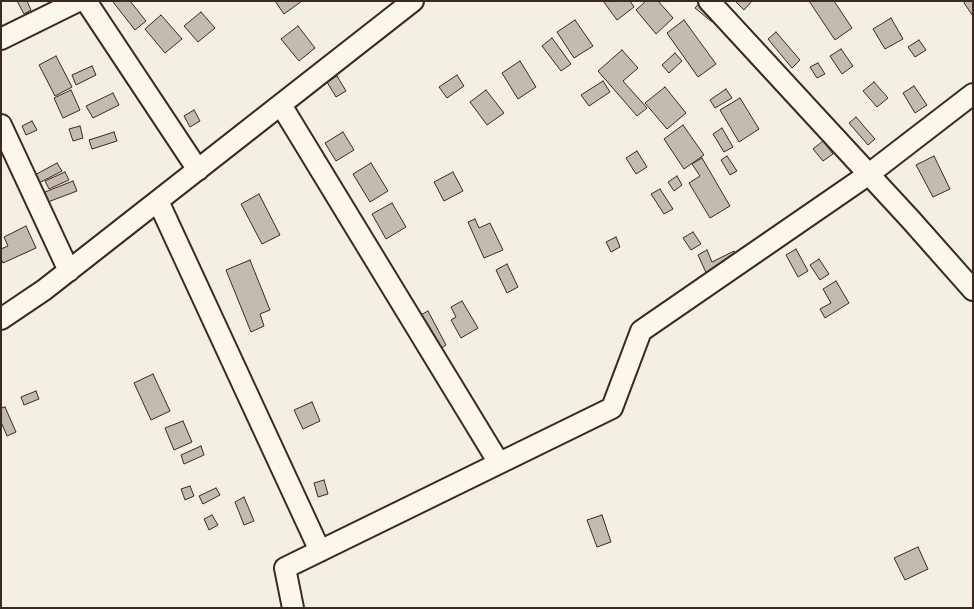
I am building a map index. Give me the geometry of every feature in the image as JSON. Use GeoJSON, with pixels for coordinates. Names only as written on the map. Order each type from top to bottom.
{"type":"FeatureCollection","features":[{"type":"Feature","properties":{"kind":"street"},"geometry":{"type":"LineString","coordinates":[[1,39],[78,1]]}},
{"type":"Feature","properties":{"kind":"street"},"geometry":{"type":"LineString","coordinates":[[86,1],[198,170]]}},
{"type":"Feature","properties":{"kind":"street"},"geometry":{"type":"LineString","coordinates":[[1,319],[44,290],[413,1]]}},
{"type":"Feature","properties":{"kind":"street"},"geometry":{"type":"LineString","coordinates":[[710,1],[973,290]]}},
{"type":"Feature","properties":{"kind":"street"},"geometry":{"type":"LineString","coordinates":[[293,608],[285,568],[612,408],[641,331],[869,174],[973,94]]}},
{"type":"Feature","properties":{"kind":"street"},"geometry":{"type":"LineString","coordinates":[[281,105],[499,463]]}},
{"type":"Feature","properties":{"kind":"street"},"geometry":{"type":"LineString","coordinates":[[1,125],[68,271]]}},
{"type":"Feature","properties":{"kind":"street"},"geometry":{"type":"LineString","coordinates":[[158,201],[320,551]]}},
{"type":"Feature","properties":{"kind":"building"},"geometry":{"type":"Polygon","coordinates":[[[17,1],[27,1],[31,10],[24,14],[17,1]]]}},
{"type":"Feature","properties":{"kind":"building"},"geometry":{"type":"Polygon","coordinates":[[[114,1],[130,1],[146,21],[135,30],[114,1]]]}},
{"type":"Feature","properties":{"kind":"building"},"geometry":{"type":"Polygon","coordinates":[[[275,1],[302,1],[284,14],[275,1]]]}},
{"type":"Feature","properties":{"kind":"building"},"geometry":{"type":"Polygon","coordinates":[[[603,1],[630,1],[634,7],[617,20],[603,1]]]}},
{"type":"Feature","properties":{"kind":"building"},"geometry":{"type":"Polygon","coordinates":[[[646,1],[658,1],[673,18],[656,34],[636,10],[646,1]]]}},
{"type":"Feature","properties":{"kind":"building"},"geometry":{"type":"Polygon","coordinates":[[[701,1],[717,16],[712,22],[695,8],[701,1]]]}},
{"type":"Feature","properties":{"kind":"building"},"geometry":{"type":"Polygon","coordinates":[[[735,1],[752,1],[744,10],[735,1]]]}},
{"type":"Feature","properties":{"kind":"building"},"geometry":{"type":"Polygon","coordinates":[[[809,1],[834,1],[852,28],[835,40],[809,1]]]}},
{"type":"Feature","properties":{"kind":"building"},"geometry":{"type":"Polygon","coordinates":[[[965,1],[973,1],[973,16],[964,3],[965,1]]]}},
{"type":"Feature","properties":{"kind":"building"},"geometry":{"type":"Polygon","coordinates":[[[201,12],[215,28],[198,42],[184,26],[201,12]]]}},
{"type":"Feature","properties":{"kind":"building"},"geometry":{"type":"Polygon","coordinates":[[[161,15],[182,39],[165,53],[145,29],[161,15]]]}},
{"type":"Feature","properties":{"kind":"building"},"geometry":{"type":"Polygon","coordinates":[[[891,18],[903,39],[885,49],[873,29],[891,18]]]}},
{"type":"Feature","properties":{"kind":"building"},"geometry":{"type":"Polygon","coordinates":[[[575,20],[593,46],[574,58],[557,32],[575,20]]]}},
{"type":"Feature","properties":{"kind":"building"},"geometry":{"type":"Polygon","coordinates":[[[684,20],[716,64],[698,77],[667,33],[684,20]]]}},
{"type":"Feature","properties":{"kind":"building"},"geometry":{"type":"Polygon","coordinates":[[[298,26],[315,48],[299,61],[281,39],[298,26]]]}},
{"type":"Feature","properties":{"kind":"building"},"geometry":{"type":"Polygon","coordinates":[[[776,32],[800,60],[792,68],[768,39],[776,32]]]}},
{"type":"Feature","properties":{"kind":"building"},"geometry":{"type":"Polygon","coordinates":[[[552,38],[571,64],[561,71],[542,46],[552,38]]]}},
{"type":"Feature","properties":{"kind":"building"},"geometry":{"type":"Polygon","coordinates":[[[919,40],[926,50],[915,57],[908,47],[919,40]]]}},
{"type":"Feature","properties":{"kind":"building"},"geometry":{"type":"Polygon","coordinates":[[[841,49],[853,66],[842,74],[830,56],[841,49]]]}},
{"type":"Feature","properties":{"kind":"building"},"geometry":{"type":"Polygon","coordinates":[[[622,50],[638,68],[623,81],[647,108],[637,116],[598,71],[622,50]]]}},
{"type":"Feature","properties":{"kind":"building"},"geometry":{"type":"Polygon","coordinates":[[[675,53],[682,61],[669,73],[662,65],[675,53]]]}},
{"type":"Feature","properties":{"kind":"building"},"geometry":{"type":"Polygon","coordinates":[[[56,56],[72,87],[55,96],[39,65],[56,56]]]}},
{"type":"Feature","properties":{"kind":"building"},"geometry":{"type":"Polygon","coordinates":[[[520,61],[536,87],[518,99],[502,73],[520,61]]]}},
{"type":"Feature","properties":{"kind":"building"},"geometry":{"type":"Polygon","coordinates":[[[818,63],[825,74],[817,78],[810,67],[818,63]]]}},
{"type":"Feature","properties":{"kind":"building"},"geometry":{"type":"Polygon","coordinates":[[[92,66],[96,75],[76,85],[72,75],[92,66]]]}},
{"type":"Feature","properties":{"kind":"building"},"geometry":{"type":"Polygon","coordinates":[[[457,75],[464,86],[447,98],[439,87],[457,75]]]}},
{"type":"Feature","properties":{"kind":"building"},"geometry":{"type":"Polygon","coordinates":[[[337,76],[346,91],[336,97],[327,82],[337,76]]]}},
{"type":"Feature","properties":{"kind":"building"},"geometry":{"type":"Polygon","coordinates":[[[603,81],[610,92],[589,106],[581,95],[603,81]]]}},
{"type":"Feature","properties":{"kind":"building"},"geometry":{"type":"Polygon","coordinates":[[[874,82],[888,98],[877,107],[863,91],[874,82]]]}},
{"type":"Feature","properties":{"kind":"building"},"geometry":{"type":"Polygon","coordinates":[[[914,86],[927,105],[915,113],[903,93],[914,86]]]}},
{"type":"Feature","properties":{"kind":"building"},"geometry":{"type":"Polygon","coordinates":[[[665,87],[686,113],[667,129],[645,103],[665,87]]]}},
{"type":"Feature","properties":{"kind":"building"},"geometry":{"type":"Polygon","coordinates":[[[726,89],[732,98],[715,108],[710,100],[726,89]]]}},
{"type":"Feature","properties":{"kind":"building"},"geometry":{"type":"Polygon","coordinates":[[[71,90],[80,110],[63,118],[54,98],[71,90]]]}},
{"type":"Feature","properties":{"kind":"building"},"geometry":{"type":"Polygon","coordinates":[[[486,90],[504,113],[487,125],[470,102],[486,90]]]}},
{"type":"Feature","properties":{"kind":"building"},"geometry":{"type":"Polygon","coordinates":[[[113,93],[119,105],[93,118],[86,106],[113,93]]]}},
{"type":"Feature","properties":{"kind":"building"},"geometry":{"type":"Polygon","coordinates":[[[740,98],[759,129],[739,142],[720,110],[740,98]]]}},
{"type":"Feature","properties":{"kind":"building"},"geometry":{"type":"Polygon","coordinates":[[[194,110],[200,121],[190,127],[184,116],[194,110]]]}},
{"type":"Feature","properties":{"kind":"building"},"geometry":{"type":"Polygon","coordinates":[[[856,117],[875,139],[868,145],[849,123],[856,117]]]}},
{"type":"Feature","properties":{"kind":"building"},"geometry":{"type":"Polygon","coordinates":[[[32,121],[37,130],[26,135],[22,126],[32,121]]]}},
{"type":"Feature","properties":{"kind":"building"},"geometry":{"type":"Polygon","coordinates":[[[683,125],[704,155],[684,169],[664,139],[683,125]]]}},
{"type":"Feature","properties":{"kind":"building"},"geometry":{"type":"Polygon","coordinates":[[[80,126],[83,138],[73,141],[69,129],[80,126]]]}},
{"type":"Feature","properties":{"kind":"building"},"geometry":{"type":"Polygon","coordinates":[[[722,128],[733,147],[724,152],[713,134],[722,128]]]}},
{"type":"Feature","properties":{"kind":"building"},"geometry":{"type":"Polygon","coordinates":[[[114,132],[117,141],[92,149],[89,140],[114,132]]]}},
{"type":"Feature","properties":{"kind":"building"},"geometry":{"type":"Polygon","coordinates":[[[343,132],[354,150],[336,161],[325,143],[343,132]]]}},
{"type":"Feature","properties":{"kind":"building"},"geometry":{"type":"Polygon","coordinates":[[[823,141],[833,154],[823,161],[813,149],[823,141]]]}},
{"type":"Feature","properties":{"kind":"building"},"geometry":{"type":"Polygon","coordinates":[[[637,151],[647,167],[636,174],[626,158],[637,151]]]}},
{"type":"Feature","properties":{"kind":"building"},"geometry":{"type":"Polygon","coordinates":[[[727,156],[737,171],[730,175],[721,160],[727,156]]]}},
{"type":"Feature","properties":{"kind":"building"},"geometry":{"type":"Polygon","coordinates":[[[934,156],[950,189],[933,197],[916,165],[934,156]]]}},
{"type":"Feature","properties":{"kind":"building"},"geometry":{"type":"Polygon","coordinates":[[[702,158],[730,206],[710,218],[689,183],[700,176],[692,164],[702,158]]]}},
{"type":"Feature","properties":{"kind":"building"},"geometry":{"type":"Polygon","coordinates":[[[57,163],[62,171],[37,184],[33,176],[57,163]]]}},
{"type":"Feature","properties":{"kind":"building"},"geometry":{"type":"Polygon","coordinates":[[[371,163],[388,191],[370,202],[353,174],[371,163]]]}},
{"type":"Feature","properties":{"kind":"building"},"geometry":{"type":"Polygon","coordinates":[[[65,172],[69,180],[49,189],[45,181],[65,172]]]}},
{"type":"Feature","properties":{"kind":"building"},"geometry":{"type":"Polygon","coordinates":[[[453,172],[463,191],[444,201],[434,182],[453,172]]]}},
{"type":"Feature","properties":{"kind":"building"},"geometry":{"type":"Polygon","coordinates":[[[677,176],[682,185],[674,191],[668,182],[677,176]]]}},
{"type":"Feature","properties":{"kind":"building"},"geometry":{"type":"Polygon","coordinates":[[[73,181],[77,191],[48,202],[45,192],[73,181]]]}},
{"type":"Feature","properties":{"kind":"building"},"geometry":{"type":"Polygon","coordinates":[[[660,189],[673,209],[664,214],[651,194],[660,189]]]}},
{"type":"Feature","properties":{"kind":"building"},"geometry":{"type":"Polygon","coordinates":[[[259,194],[280,235],[262,244],[241,204],[259,194]]]}},
{"type":"Feature","properties":{"kind":"building"},"geometry":{"type":"Polygon","coordinates":[[[392,203],[406,227],[386,239],[372,214],[392,203]]]}},
{"type":"Feature","properties":{"kind":"building"},"geometry":{"type":"Polygon","coordinates":[[[475,219],[479,228],[490,223],[503,250],[484,258],[468,222],[475,219]]]}},
{"type":"Feature","properties":{"kind":"building"},"geometry":{"type":"Polygon","coordinates":[[[26,226],[36,248],[3,263],[1,249],[8,246],[4,237],[26,226]]]}},
{"type":"Feature","properties":{"kind":"building"},"geometry":{"type":"Polygon","coordinates":[[[693,232],[701,244],[691,250],[683,238],[693,232]]]}},
{"type":"Feature","properties":{"kind":"building"},"geometry":{"type":"Polygon","coordinates":[[[616,237],[620,247],[611,252],[606,242],[616,237]]]}},
{"type":"Feature","properties":{"kind":"building"},"geometry":{"type":"Polygon","coordinates":[[[796,249],[808,271],[798,277],[786,255],[796,249]]]}},
{"type":"Feature","properties":{"kind":"building"},"geometry":{"type":"Polygon","coordinates":[[[707,250],[712,262],[734,251],[739,262],[708,277],[698,255],[707,250]]]}},
{"type":"Feature","properties":{"kind":"building"},"geometry":{"type":"Polygon","coordinates":[[[819,259],[829,274],[820,280],[810,265],[819,259]]]}},
{"type":"Feature","properties":{"kind":"building"},"geometry":{"type":"Polygon","coordinates":[[[250,260],[270,310],[260,314],[264,326],[251,332],[226,270],[250,260]]]}},
{"type":"Feature","properties":{"kind":"building"},"geometry":{"type":"Polygon","coordinates":[[[507,264],[518,287],[507,293],[496,270],[507,264]]]}},
{"type":"Feature","properties":{"kind":"building"},"geometry":{"type":"Polygon","coordinates":[[[836,281],[849,303],[825,318],[820,309],[831,303],[823,289],[836,281]]]}},
{"type":"Feature","properties":{"kind":"building"},"geometry":{"type":"Polygon","coordinates":[[[462,301],[478,328],[461,338],[451,320],[456,317],[451,307],[462,301]]]}},
{"type":"Feature","properties":{"kind":"building"},"geometry":{"type":"Polygon","coordinates":[[[428,311],[446,345],[437,351],[419,316],[428,311]]]}},
{"type":"Feature","properties":{"kind":"building"},"geometry":{"type":"Polygon","coordinates":[[[153,374],[170,411],[151,420],[134,383],[153,374]]]}},
{"type":"Feature","properties":{"kind":"building"},"geometry":{"type":"Polygon","coordinates":[[[36,391],[39,399],[24,405],[21,397],[36,391]]]}},
{"type":"Feature","properties":{"kind":"building"},"geometry":{"type":"Polygon","coordinates":[[[312,402],[320,421],[303,429],[294,410],[312,402]]]}},
{"type":"Feature","properties":{"kind":"building"},"geometry":{"type":"Polygon","coordinates":[[[5,407],[16,432],[7,436],[1,422],[1,408],[5,407]]]}},
{"type":"Feature","properties":{"kind":"building"},"geometry":{"type":"Polygon","coordinates":[[[183,421],[192,442],[174,450],[165,428],[183,421]]]}},
{"type":"Feature","properties":{"kind":"building"},"geometry":{"type":"Polygon","coordinates":[[[201,446],[204,455],[184,464],[181,455],[201,446]]]}},
{"type":"Feature","properties":{"kind":"building"},"geometry":{"type":"Polygon","coordinates":[[[324,480],[328,494],[318,497],[314,483],[324,480]]]}},
{"type":"Feature","properties":{"kind":"building"},"geometry":{"type":"Polygon","coordinates":[[[190,486],[194,496],[185,500],[181,489],[190,486]]]}},
{"type":"Feature","properties":{"kind":"building"},"geometry":{"type":"Polygon","coordinates":[[[216,488],[220,495],[203,504],[199,496],[216,488]]]}},
{"type":"Feature","properties":{"kind":"building"},"geometry":{"type":"Polygon","coordinates":[[[244,497],[254,521],[244,525],[235,502],[244,497]]]}},
{"type":"Feature","properties":{"kind":"building"},"geometry":{"type":"Polygon","coordinates":[[[212,515],[218,525],[209,530],[204,519],[212,515]]]}},
{"type":"Feature","properties":{"kind":"building"},"geometry":{"type":"Polygon","coordinates":[[[602,515],[611,542],[597,547],[587,520],[602,515]]]}},
{"type":"Feature","properties":{"kind":"building"},"geometry":{"type":"Polygon","coordinates":[[[918,547],[928,569],[905,580],[894,558],[918,547]]]}}]}
